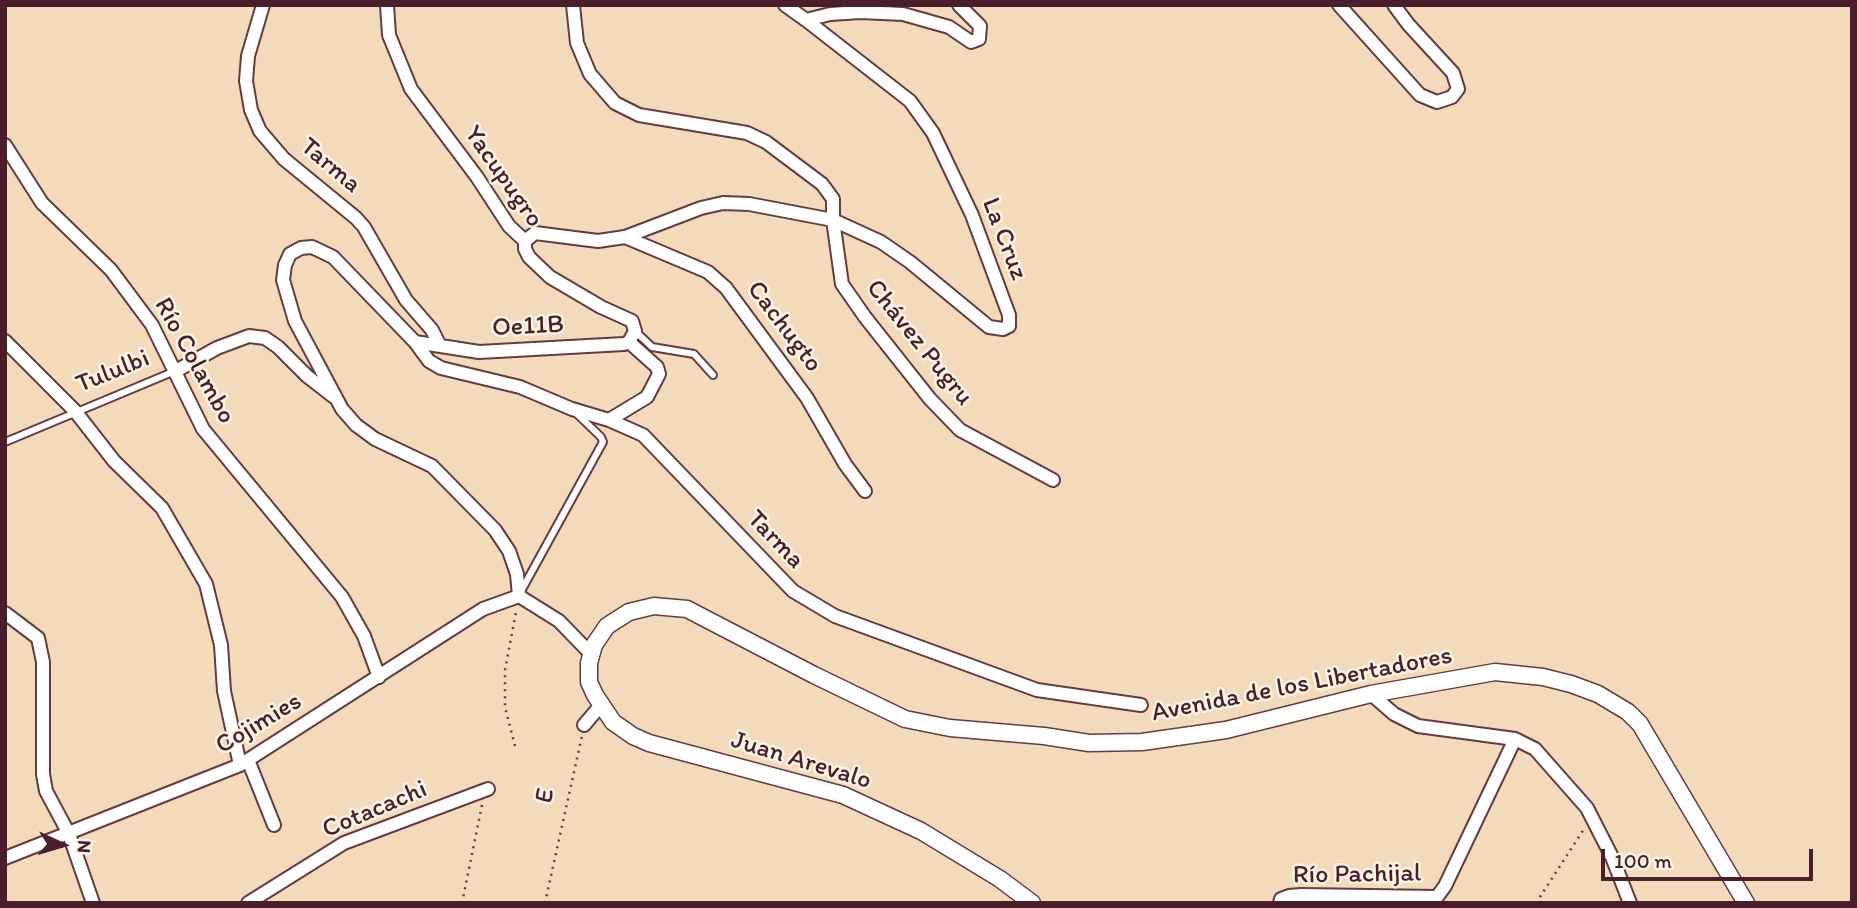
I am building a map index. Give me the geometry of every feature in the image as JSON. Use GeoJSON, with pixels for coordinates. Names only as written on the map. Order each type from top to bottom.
{"type":"FeatureCollection","features":[{"type":"Feature","properties":{"kind":"street","name":"Tarma"},"geometry":{"type":"LineString","coordinates":[[263,5],[248,56],[246,81],[251,110],[260,131],[284,159],[356,218],[406,300],[432,330],[440,346]]}},
{"type":"Feature","properties":{"kind":"street","name":"Yacupugro"},"geometry":{"type":"LineString","coordinates":[[387,5],[389,35],[411,89],[477,177],[509,226],[526,241],[525,249],[529,257],[550,277],[601,307],[632,321],[632,337],[659,374],[647,397],[609,420]]}},
{"type":"Feature","properties":{"kind":"street","name":"Chávez Pugru"},"geometry":{"type":"LineString","coordinates":[[573,5],[577,43],[590,74],[615,103],[639,115],[747,133],[766,142],[822,184],[833,199],[833,220],[842,284],[930,399],[960,430],[1053,480]]}},
{"type":"Feature","properties":{"kind":"street"},"geometry":{"type":"LineString","coordinates":[[785,5],[806,20],[830,14],[903,13],[949,27],[971,42],[979,39],[980,26],[959,5]]}},
{"type":"Feature","properties":{"kind":"street"},"geometry":{"type":"LineString","coordinates":[[1339,5],[1420,95],[1429,101],[1444,102],[1458,89],[1458,81],[1394,5]]}},
{"type":"Feature","properties":{"kind":"street","name":"La Cruz"},"geometry":{"type":"LineString","coordinates":[[806,20],[911,101],[933,133],[972,215],[1009,315],[1009,327],[989,327],[910,262],[881,242],[833,220]]}},
{"type":"Feature","properties":{"kind":"street","name":"Río Colambo"},"geometry":{"type":"LineString","coordinates":[[5,145],[42,203],[111,270],[152,325],[202,429],[342,597],[364,636],[379,677]]}},
{"type":"Feature","properties":{"kind":"street"},"geometry":{"type":"LineString","coordinates":[[526,241],[535,233],[598,241],[625,237],[701,208],[723,203],[748,204],[833,220]]}},
{"type":"Feature","properties":{"kind":"street","name":"Cachugto"},"geometry":{"type":"LineString","coordinates":[[625,237],[708,272],[726,288],[807,398],[864,491]]}},
{"type":"Feature","properties":{"kind":"street","name":"Tarma"},"geometry":{"type":"LineString","coordinates":[[337,400],[295,321],[283,280],[290,254],[301,248],[313,247],[333,257],[415,342],[429,361],[440,368],[520,387],[643,435],[793,591],[835,616],[1037,690],[1141,705]]}},
{"type":"Feature","properties":{"kind":"street","name":"Tululbi"},"geometry":{"type":"LineString","coordinates":[[176,371],[217,348],[249,336],[265,338],[337,400]]}},
{"type":"Feature","properties":{"kind":"street","name":"Oe11B"},"geometry":{"type":"LineString","coordinates":[[415,342],[479,352],[632,337]]}},
{"type":"Feature","properties":{"kind":"street"},"geometry":{"type":"LineString","coordinates":[[5,341],[75,411],[114,461],[162,509],[206,584],[221,645],[224,691],[244,763],[274,825]]}},
{"type":"Feature","properties":{"kind":"street"},"geometry":{"type":"LineString","coordinates":[[337,400],[356,425],[375,439],[432,466],[495,530],[509,551],[517,574],[519,596],[559,621],[590,653]]}},
{"type":"Feature","properties":{"kind":"street","name":"Cojimies"},"geometry":{"type":"LineString","coordinates":[[5,858],[244,763],[483,609],[519,596]]}},
{"type":"Feature","properties":{"kind":"street","name":"Avenida de los Libertadores"},"geometry":{"type":"LineString","coordinates":[[590,653],[603,631],[629,612],[654,606],[687,609],[905,719],[950,728],[1044,736],[1089,743],[1143,742],[1226,730],[1371,694],[1485,674],[1525,674],[1571,684],[1613,702],[1640,724],[1746,903]]}},
{"type":"Feature","properties":{"kind":"street"},"geometry":{"type":"LineString","coordinates":[[5,613],[38,638],[43,662],[43,774],[49,799],[69,834],[93,903]]}},
{"type":"Feature","properties":{"kind":"street","name":"Juan Arevalo"},"geometry":{"type":"LineString","coordinates":[[590,653],[589,682],[601,705],[618,726],[642,741],[844,795],[898,820],[1000,879],[1032,903]]}},
{"type":"Feature","properties":{"kind":"street"},"geometry":{"type":"LineString","coordinates":[[1371,694],[1394,715],[1418,726],[1515,739],[1535,750],[1566,782],[1592,817],[1612,857],[1630,903]]}},
{"type":"Feature","properties":{"kind":"street"},"geometry":{"type":"LineString","coordinates":[[584,725],[601,705]]}},
{"type":"Feature","properties":{"kind":"street","name":"Río Pachijal"},"geometry":{"type":"LineString","coordinates":[[1280,903],[1281,899],[1301,895],[1437,897],[1446,886],[1515,739]]}},
{"type":"Feature","properties":{"kind":"street","name":"Cotacachi"},"geometry":{"type":"LineString","coordinates":[[248,903],[344,843],[488,789]]}},
{"type":"Feature","properties":{"kind":"lane"},"geometry":{"type":"LineString","coordinates":[[632,337],[652,347],[694,354],[713,374]]}},
{"type":"Feature","properties":{"kind":"lane","name":"Tululbi"},"geometry":{"type":"LineString","coordinates":[[5,442],[176,371]]}},
{"type":"Feature","properties":{"kind":"lane"},"geometry":{"type":"LineString","coordinates":[[519,596],[603,442],[572,409]]}},
{"type":"Feature","properties":{"kind":"path"},"geometry":{"type":"LineString","coordinates":[[515,746],[505,707],[505,670],[519,596]]}},
{"type":"Feature","properties":{"kind":"path","name":"E"},"geometry":{"type":"LineString","coordinates":[[545,903],[584,725]]}},
{"type":"Feature","properties":{"kind":"path"},"geometry":{"type":"LineString","coordinates":[[462,903],[483,802]]}},
{"type":"Feature","properties":{"kind":"path"},"geometry":{"type":"LineString","coordinates":[[1536,903],[1592,817]]}}]}
